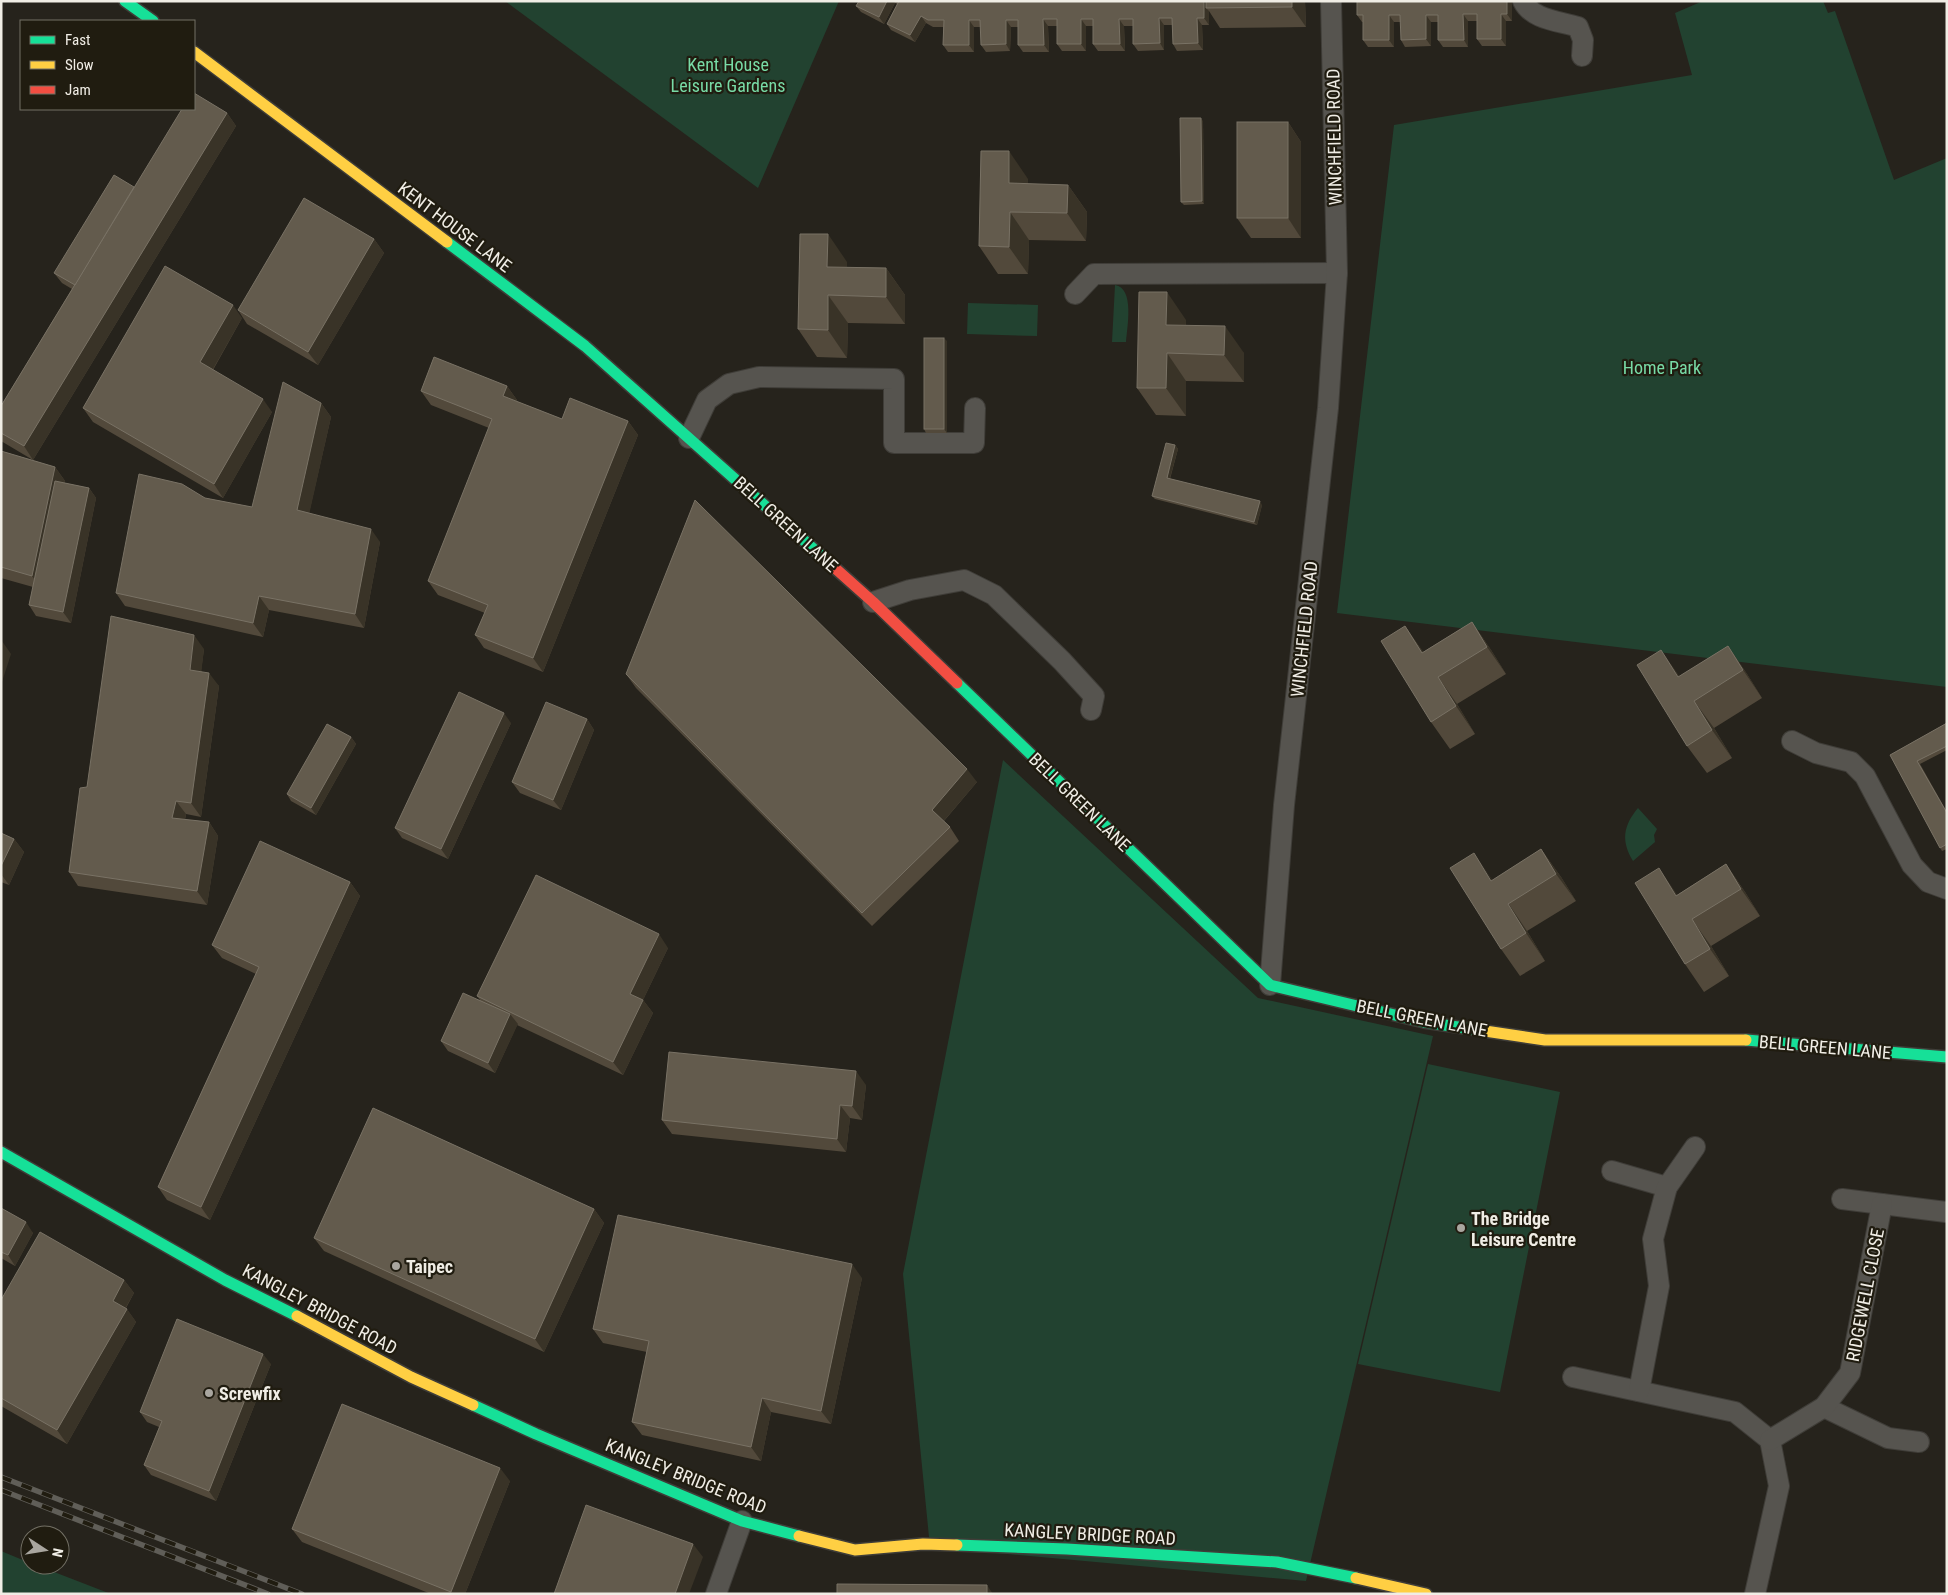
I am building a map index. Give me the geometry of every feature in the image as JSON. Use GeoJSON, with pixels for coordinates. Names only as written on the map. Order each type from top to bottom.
{"type":"FeatureCollection","features":[{"type":"Feature","properties":{"kind":"street"},"geometry":{"type":"LineString","coordinates":[[125,1],[152,20]]}},
{"type":"Feature","properties":{"kind":"street","name":"WINCHFIELD ROAD"},"geometry":{"type":"LineString","coordinates":[[1270,985],[1284,805],[1328,408],[1337,273],[1331,1]]}},
{"type":"Feature","properties":{"kind":"street"},"geometry":{"type":"LineString","coordinates":[[1523,1],[1534,15],[1578,27],[1583,40],[1582,56]]}},
{"type":"Feature","properties":{"kind":"street","name":"KENT HOUSE LANE"},"geometry":{"type":"LineString","coordinates":[[195,53],[585,346],[689,438]]}},
{"type":"Feature","properties":{"kind":"street"},"geometry":{"type":"LineString","coordinates":[[1075,294],[1094,274],[1337,273]]}},
{"type":"Feature","properties":{"kind":"street"},"geometry":{"type":"LineString","coordinates":[[689,438],[707,400],[729,384],[758,377],[894,379],[894,443],[974,443],[976,408]]}},
{"type":"Feature","properties":{"kind":"street","name":"BELL GREEN LANE"},"geometry":{"type":"LineString","coordinates":[[689,438],[873,602],[1270,985],[1424,1022],[1545,1040],[1733,1039],[1947,1057]]}},
{"type":"Feature","properties":{"kind":"street"},"geometry":{"type":"LineString","coordinates":[[873,602],[910,590],[964,580],[994,595],[1062,661],[1094,696],[1091,710]]}},
{"type":"Feature","properties":{"kind":"street"},"geometry":{"type":"LineString","coordinates":[[1792,741],[1816,753],[1851,762],[1865,776],[1912,865],[1928,882],[1947,889]]}},
{"type":"Feature","properties":{"kind":"street"},"geometry":{"type":"LineString","coordinates":[[1640,1391],[1659,1286],[1653,1239],[1667,1187],[1695,1147]]}},
{"type":"Feature","properties":{"kind":"street","name":"KANGLEY BRIDGE ROAD"},"geometry":{"type":"LineString","coordinates":[[1,1152],[225,1280],[286,1310],[411,1377],[536,1434],[742,1520],[855,1550],[923,1544],[1067,1548],[1277,1562],[1426,1594]]}},
{"type":"Feature","properties":{"kind":"street"},"geometry":{"type":"LineString","coordinates":[[1612,1171],[1667,1187]]}},
{"type":"Feature","properties":{"kind":"street","name":"RIDGEWELL CLOSE"},"geometry":{"type":"LineString","coordinates":[[1842,1199],[1946,1212]]}},
{"type":"Feature","properties":{"kind":"street","name":"RIDGEWELL CLOSE"},"geometry":{"type":"LineString","coordinates":[[1770,1440],[1824,1407],[1850,1373],[1882,1204]]}},
{"type":"Feature","properties":{"kind":"street"},"geometry":{"type":"LineString","coordinates":[[1573,1377],[1736,1412],[1770,1440],[1779,1486],[1755,1594]]}},
{"type":"Feature","properties":{"kind":"street"},"geometry":{"type":"LineString","coordinates":[[1824,1407],[1888,1438],[1919,1442]]}},
{"type":"Feature","properties":{"kind":"street"},"geometry":{"type":"LineString","coordinates":[[716,1594],[742,1520]]}},
{"type":"Feature","properties":{"kind":"green space","name":"Kent House Leisure Gardens"},"geometry":{"type":"Polygon","coordinates":[[[505,1],[839,1],[758,188],[505,1]]]}},
{"type":"Feature","properties":{"kind":"green space","name":"Home Park"},"geometry":{"type":"Polygon","coordinates":[[[1703,1],[1823,1],[1828,13],[1835,11],[1894,180],[1947,158],[1947,687],[1337,613],[1394,125],[1692,75],[1675,13],[1703,1]]]}},
{"type":"Feature","properties":{"kind":"green space"},"geometry":{"type":"Polygon","coordinates":[[[1115,285],[1121,288],[1128,301],[1126,342],[1112,342],[1115,285]]]}},
{"type":"Feature","properties":{"kind":"green space"},"geometry":{"type":"Polygon","coordinates":[[[968,303],[1038,305],[1037,336],[967,334],[968,303]]]}},
{"type":"Feature","properties":{"kind":"green space"},"geometry":{"type":"Polygon","coordinates":[[[1003,760],[1258,998],[1433,1036],[1306,1581],[930,1547],[903,1274],[1003,760]]]}},
{"type":"Feature","properties":{"kind":"green space"},"geometry":{"type":"Polygon","coordinates":[[[1638,808],[1657,829],[1654,835],[1655,842],[1633,861],[1629,854],[1625,834],[1629,821],[1638,808]]]}},
{"type":"Feature","properties":{"kind":"green space","name":"The Bridge Leisure Centre"},"geometry":{"type":"Polygon","coordinates":[[[1428,1064],[1560,1092],[1500,1392],[1358,1364],[1428,1064]]]}},
{"type":"Feature","properties":{"kind":"green space"},"geometry":{"type":"Polygon","coordinates":[[[1,1551],[20,1559],[20,1575],[62,1575],[111,1594],[1,1594],[1,1551]]]}},
{"type":"Feature","properties":{"kind":"building"},"geometry":{"type":"Polygon","coordinates":[[[859,1],[887,1],[879,17],[856,6],[859,1]]]}},
{"type":"Feature","properties":{"kind":"building"},"geometry":{"type":"Polygon","coordinates":[[[899,1],[1204,1],[1204,18],[1197,18],[1198,43],[1173,44],[1172,18],[1159,18],[1160,43],[1133,44],[1133,19],[1119,19],[1120,44],[1093,44],[1093,19],[1081,19],[1081,44],[1057,44],[1057,19],[1043,19],[1044,45],[1018,45],[1018,20],[1006,20],[1006,44],[981,45],[980,20],[969,20],[969,45],[943,45],[944,20],[928,20],[921,16],[910,35],[887,24],[899,1]]]}},
{"type":"Feature","properties":{"kind":"building"},"geometry":{"type":"Polygon","coordinates":[[[1206,1],[1292,1],[1292,7],[1206,8],[1206,1]]]}},
{"type":"Feature","properties":{"kind":"building"},"geometry":{"type":"Polygon","coordinates":[[[1357,1],[1507,1],[1507,14],[1501,14],[1501,39],[1477,39],[1477,14],[1463,14],[1464,40],[1438,40],[1438,15],[1426,15],[1426,39],[1401,40],[1400,15],[1389,15],[1389,40],[1363,40],[1363,15],[1357,15],[1357,1]]]}},
{"type":"Feature","properties":{"kind":"building"},"geometry":{"type":"Polygon","coordinates":[[[195,94],[227,113],[24,446],[1,433],[1,406],[181,110],[195,110],[195,94]]]}},
{"type":"Feature","properties":{"kind":"building"},"geometry":{"type":"Polygon","coordinates":[[[1180,118],[1201,118],[1202,201],[1181,202],[1180,118]]]}},
{"type":"Feature","properties":{"kind":"building"},"geometry":{"type":"Polygon","coordinates":[[[1237,122],[1288,122],[1288,218],[1237,218],[1237,122]]]}},
{"type":"Feature","properties":{"kind":"building"},"geometry":{"type":"Polygon","coordinates":[[[981,151],[1009,151],[1009,183],[1068,185],[1067,213],[1010,212],[1009,247],[979,246],[981,151]]]}},
{"type":"Feature","properties":{"kind":"building"},"geometry":{"type":"Polygon","coordinates":[[[114,175],[134,187],[75,285],[54,273],[114,175]]]}},
{"type":"Feature","properties":{"kind":"building"},"geometry":{"type":"Polygon","coordinates":[[[304,198],[374,239],[308,352],[238,310],[304,198]]]}},
{"type":"Feature","properties":{"kind":"building"},"geometry":{"type":"Polygon","coordinates":[[[800,234],[828,234],[827,267],[886,268],[886,297],[828,295],[828,330],[798,329],[800,234]]]}},
{"type":"Feature","properties":{"kind":"building"},"geometry":{"type":"Polygon","coordinates":[[[165,266],[233,305],[200,362],[263,399],[214,484],[83,408],[165,266]]]}},
{"type":"Feature","properties":{"kind":"building"},"geometry":{"type":"Polygon","coordinates":[[[1139,292],[1167,292],[1166,325],[1225,326],[1224,355],[1167,353],[1166,388],[1137,388],[1139,292]]]}},
{"type":"Feature","properties":{"kind":"building"},"geometry":{"type":"Polygon","coordinates":[[[924,338],[944,338],[944,429],[924,429],[924,338]]]}},
{"type":"Feature","properties":{"kind":"building"},"geometry":{"type":"Polygon","coordinates":[[[434,357],[507,386],[503,396],[562,419],[570,398],[628,421],[533,658],[475,635],[488,605],[428,581],[492,419],[421,391],[434,357]]]}},
{"type":"Feature","properties":{"kind":"building"},"geometry":{"type":"Polygon","coordinates":[[[283,382],[321,403],[297,510],[371,529],[355,614],[259,596],[253,623],[116,593],[139,474],[182,484],[205,498],[252,507],[283,382]]]}},
{"type":"Feature","properties":{"kind":"building"},"geometry":{"type":"Polygon","coordinates":[[[1166,443],[1175,445],[1167,478],[1260,501],[1254,522],[1152,496],[1166,443]]]}},
{"type":"Feature","properties":{"kind":"building"},"geometry":{"type":"Polygon","coordinates":[[[1,451],[55,467],[32,576],[1,567],[1,451]]]}},
{"type":"Feature","properties":{"kind":"building"},"geometry":{"type":"Polygon","coordinates":[[[55,481],[89,488],[63,612],[29,605],[55,481]]]}},
{"type":"Feature","properties":{"kind":"building"},"geometry":{"type":"Polygon","coordinates":[[[695,500],[967,769],[932,810],[950,827],[862,913],[626,674],[695,500]]]}},
{"type":"Feature","properties":{"kind":"building"},"geometry":{"type":"Polygon","coordinates":[[[111,616],[194,635],[190,670],[209,673],[191,803],[176,801],[172,818],[209,822],[197,891],[69,872],[80,788],[87,787],[111,616]]]}},
{"type":"Feature","properties":{"kind":"building"},"geometry":{"type":"Polygon","coordinates":[[[1472,622],[1487,647],[1438,677],[1456,706],[1431,722],[1381,641],[1405,626],[1422,653],[1472,622]]]}},
{"type":"Feature","properties":{"kind":"building"},"geometry":{"type":"Polygon","coordinates":[[[1728,646],[1743,670],[1694,701],[1712,730],[1687,746],[1637,665],[1661,650],[1678,677],[1728,646]]]}},
{"type":"Feature","properties":{"kind":"building"},"geometry":{"type":"Polygon","coordinates":[[[459,692],[504,713],[441,849],[395,828],[459,692]]]}},
{"type":"Feature","properties":{"kind":"building"},"geometry":{"type":"Polygon","coordinates":[[[546,702],[587,719],[553,800],[512,782],[546,702]]]}},
{"type":"Feature","properties":{"kind":"building"},"geometry":{"type":"Polygon","coordinates":[[[1947,723],[1947,746],[1917,761],[1947,813],[1947,844],[1940,848],[1890,755],[1947,723]]]}},
{"type":"Feature","properties":{"kind":"building"},"geometry":{"type":"Polygon","coordinates":[[[327,724],[351,737],[311,808],[287,794],[327,724]]]}},
{"type":"Feature","properties":{"kind":"building"},"geometry":{"type":"Polygon","coordinates":[[[1,833],[14,839],[1,866],[1,833]]]}},
{"type":"Feature","properties":{"kind":"building"},"geometry":{"type":"Polygon","coordinates":[[[260,841],[350,882],[201,1207],[158,1187],[259,967],[212,945],[260,841]]]}},
{"type":"Feature","properties":{"kind":"building"},"geometry":{"type":"Polygon","coordinates":[[[1541,849],[1556,874],[1508,904],[1526,933],[1501,949],[1450,868],[1474,853],[1491,881],[1541,849]]]}},
{"type":"Feature","properties":{"kind":"building"},"geometry":{"type":"Polygon","coordinates":[[[1726,864],[1741,889],[1692,919],[1710,949],[1685,964],[1635,883],[1659,868],[1676,896],[1726,864]]]}},
{"type":"Feature","properties":{"kind":"building"},"geometry":{"type":"Polygon","coordinates":[[[536,875],[659,934],[630,994],[643,1000],[613,1062],[477,996],[536,875]]]}},
{"type":"Feature","properties":{"kind":"building"},"geometry":{"type":"Polygon","coordinates":[[[463,993],[510,1014],[488,1063],[441,1041],[463,993]]]}},
{"type":"Feature","properties":{"kind":"building"},"geometry":{"type":"Polygon","coordinates":[[[669,1052],[856,1071],[852,1106],[840,1105],[837,1139],[662,1120],[669,1052]]]}},
{"type":"Feature","properties":{"kind":"building"},"geometry":{"type":"Polygon","coordinates":[[[373,1108],[594,1209],[535,1339],[314,1238],[373,1108]]]}},
{"type":"Feature","properties":{"kind":"building"},"geometry":{"type":"Polygon","coordinates":[[[1,1208],[26,1222],[8,1255],[1,1252],[1,1208]]]}},
{"type":"Feature","properties":{"kind":"building"},"geometry":{"type":"Polygon","coordinates":[[[618,1215],[852,1264],[821,1411],[762,1398],[751,1447],[632,1422],[649,1341],[593,1329],[618,1215]]]}},
{"type":"Feature","properties":{"kind":"building"},"geometry":{"type":"Polygon","coordinates":[[[40,1232],[124,1280],[113,1301],[127,1309],[57,1430],[1,1398],[1,1300],[40,1232]]]}},
{"type":"Feature","properties":{"kind":"building","name":"Screwfix"},"geometry":{"type":"Polygon","coordinates":[[[177,1319],[263,1354],[209,1491],[144,1465],[162,1421],[140,1412],[177,1319]]]}},
{"type":"Feature","properties":{"kind":"building"},"geometry":{"type":"Polygon","coordinates":[[[342,1404],[500,1468],[451,1592],[292,1529],[342,1404]]]}},
{"type":"Feature","properties":{"kind":"building"},"geometry":{"type":"Polygon","coordinates":[[[586,1505],[693,1544],[675,1594],[554,1594],[586,1505]]]}},
{"type":"Feature","properties":{"kind":"building"},"geometry":{"type":"Polygon","coordinates":[[[837,1584],[987,1585],[987,1594],[837,1594],[837,1584]]]}},
{"type":"Feature","properties":{"kind":"railway"},"geometry":{"type":"LineString","coordinates":[[1,1477],[302,1594]]}},
{"type":"Feature","properties":{"kind":"railway"},"geometry":{"type":"LineString","coordinates":[[1,1490],[268,1594]]}},
{"type":"Feature","properties":{"kind":"traffic: fast"},"geometry":{"type":"LineString","coordinates":[[125,1],[152,20]]}},
{"type":"Feature","properties":{"kind":"traffic: fast"},"geometry":{"type":"LineString","coordinates":[[447,242],[585,346],[826,560]]}},
{"type":"Feature","properties":{"kind":"traffic: fast"},"geometry":{"type":"LineString","coordinates":[[957,683],[1270,985],[1424,1022],[1485,1031]]}},
{"type":"Feature","properties":{"kind":"traffic: fast"},"geometry":{"type":"LineString","coordinates":[[1746,1040],[1947,1057]]}},
{"type":"Feature","properties":{"kind":"traffic: fast"},"geometry":{"type":"LineString","coordinates":[[1,1152],[225,1280],[297,1316]]}},
{"type":"Feature","properties":{"kind":"traffic: fast"},"geometry":{"type":"LineString","coordinates":[[473,1405],[536,1434],[742,1521],[799,1536]]}},
{"type":"Feature","properties":{"kind":"traffic: fast"},"geometry":{"type":"LineString","coordinates":[[957,1545],[1067,1549],[1277,1562],[1356,1578]]}},
{"type":"Feature","properties":{"kind":"traffic: slow"},"geometry":{"type":"LineString","coordinates":[[195,53],[447,242]]}},
{"type":"Feature","properties":{"kind":"traffic: slow"},"geometry":{"type":"LineString","coordinates":[[1485,1031],[1545,1040],[1746,1040]]}},
{"type":"Feature","properties":{"kind":"traffic: slow"},"geometry":{"type":"LineString","coordinates":[[297,1316],[411,1377],[473,1405]]}},
{"type":"Feature","properties":{"kind":"traffic: slow"},"geometry":{"type":"LineString","coordinates":[[799,1536],[855,1550],[923,1544],[957,1545]]}},
{"type":"Feature","properties":{"kind":"traffic: slow"},"geometry":{"type":"LineString","coordinates":[[1356,1578],[1426,1594]]}},
{"type":"Feature","properties":{"kind":"traffic: jam"},"geometry":{"type":"LineString","coordinates":[[826,560],[873,602],[957,683]]}},
{"type":"Feature","properties":{"kind":"place","name":"The Bridge Leisure Centre"},"geometry":{"type":"Point","coordinates":[1461,1228]}},
{"type":"Feature","properties":{"kind":"place","name":"Taipec"},"geometry":{"type":"Point","coordinates":[396,1266]}},
{"type":"Feature","properties":{"kind":"place","name":"Screwfix"},"geometry":{"type":"Point","coordinates":[209,1393]}}]}
